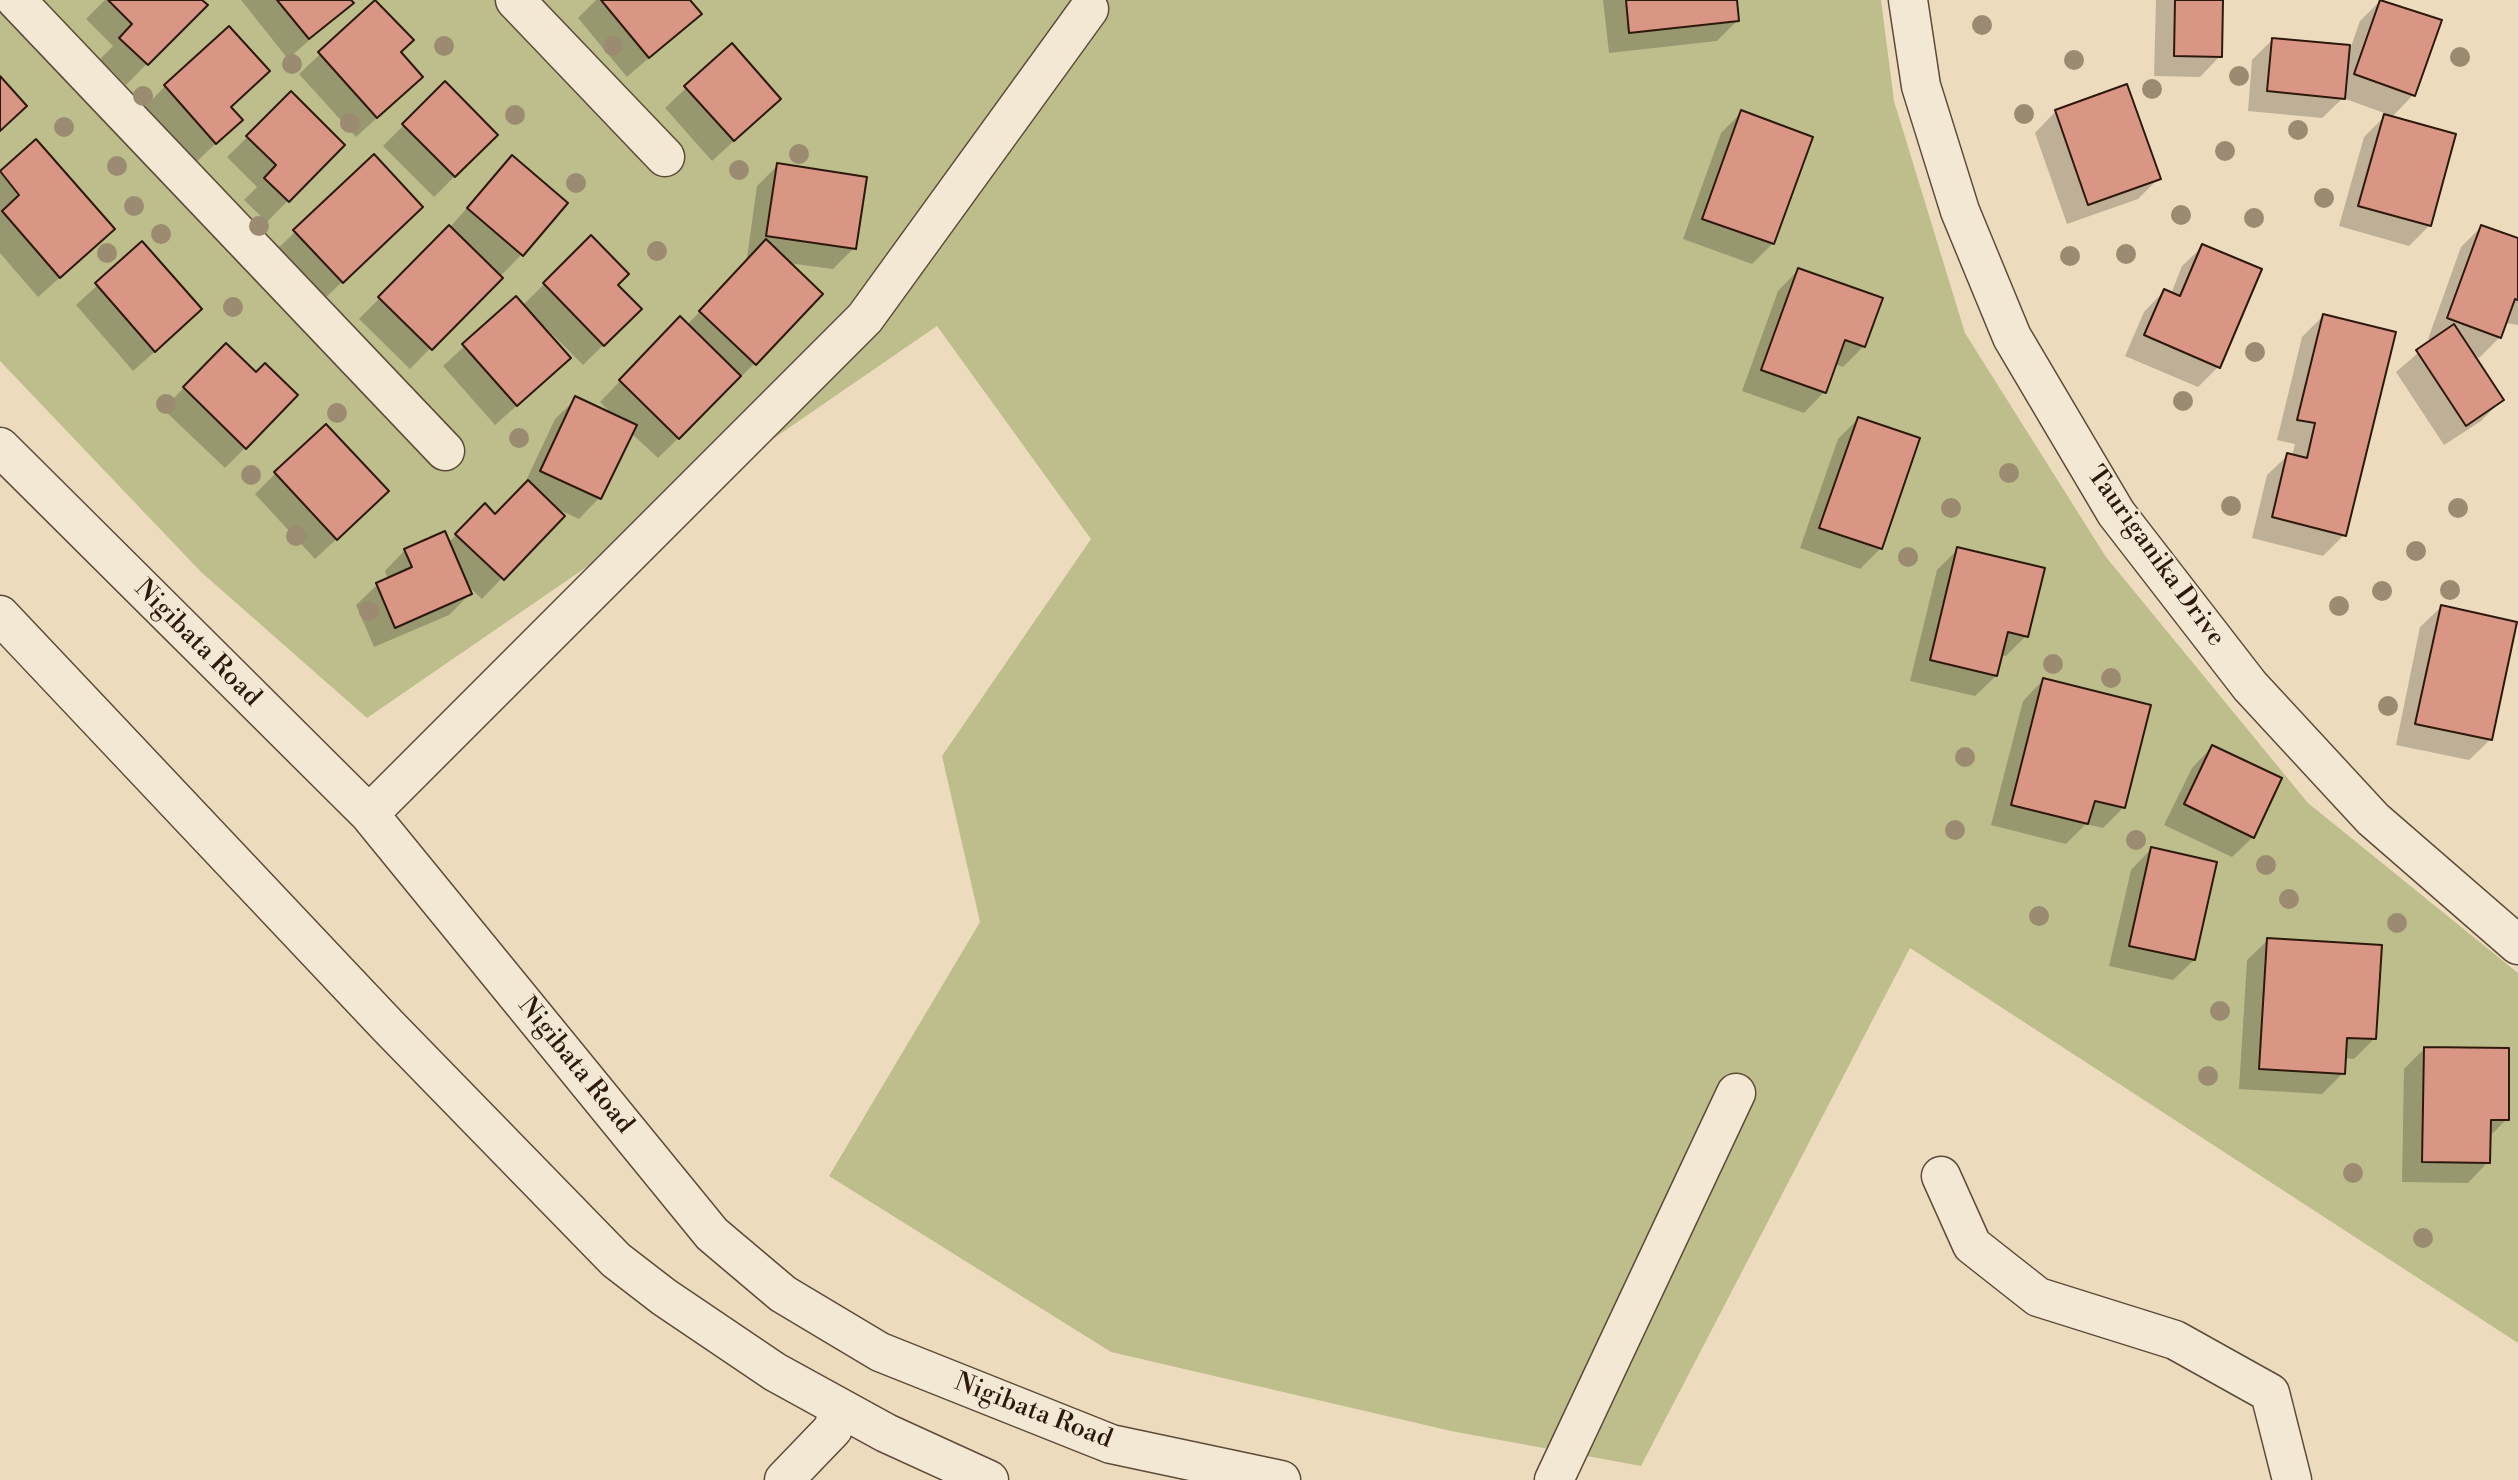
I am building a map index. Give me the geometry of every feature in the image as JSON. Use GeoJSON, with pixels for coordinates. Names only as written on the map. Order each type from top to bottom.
{"type":"FeatureCollection","features":[{"type":"Feature","properties":{"kind":"street"},"geometry":{"type":"LineString","coordinates":[[16,0],[445,451]]}},
{"type":"Feature","properties":{"kind":"street"},"geometry":{"type":"LineString","coordinates":[[515,0],[666,158]]}},
{"type":"Feature","properties":{"kind":"street","name":"Tauriganika Drive"},"geometry":{"type":"LineString","coordinates":[[1908,0],[1921,86],[1960,211],[2012,337],[2116,513],[2250,686],[2373,819],[2518,945]]}},
{"type":"Feature","properties":{"kind":"street"},"geometry":{"type":"LineString","coordinates":[[369,814],[865,318],[1089,9]]}},
{"type":"Feature","properties":{"kind":"street","name":"Nigibata Road"},"geometry":{"type":"LineString","coordinates":[[0,447],[369,814],[712,1234],[783,1294],[880,1352],[1111,1444],[1281,1480]]}},
{"type":"Feature","properties":{"kind":"street"},"geometry":{"type":"LineString","coordinates":[[0,615],[598,1244],[664,1297],[775,1372],[839,1408],[989,1480]]}},
{"type":"Feature","properties":{"kind":"street"},"geometry":{"type":"LineString","coordinates":[[1554,1480],[1736,1093]]}},
{"type":"Feature","properties":{"kind":"street"},"geometry":{"type":"LineString","coordinates":[[1941,1176],[1972,1245],[2038,1297],[2175,1340],[2270,1394],[2292,1480]]}},
{"type":"Feature","properties":{"kind":"street"},"geometry":{"type":"LineString","coordinates":[[784,1480],[833,1430],[839,1408]]}},
{"type":"Feature","properties":{"kind":"green space"},"geometry":{"type":"Polygon","coordinates":[[[0,0],[1881,0],[1894,101],[1965,333],[2106,557],[2308,803],[2518,973],[2518,1343],[1910,948],[1641,1466],[1451,1431],[1111,1352],[829,1176],[980,922],[942,756],[1091,539],[937,326],[367,718],[201,572],[0,361],[0,0]]]}},
{"type":"Feature","properties":{"kind":"building"},"geometry":{"type":"Polygon","coordinates":[[[108,0],[202,0],[208,5],[148,65],[119,38],[132,24],[108,0]]]}},
{"type":"Feature","properties":{"kind":"building"},"geometry":{"type":"Polygon","coordinates":[[[277,0],[351,0],[354,3],[309,39],[277,0]]]}},
{"type":"Feature","properties":{"kind":"building"},"geometry":{"type":"Polygon","coordinates":[[[375,0],[414,40],[401,52],[423,77],[377,118],[318,52],[375,0]]]}},
{"type":"Feature","properties":{"kind":"building"},"geometry":{"type":"Polygon","coordinates":[[[601,0],[690,0],[702,14],[649,58],[601,0]]]}},
{"type":"Feature","properties":{"kind":"building"},"geometry":{"type":"Polygon","coordinates":[[[1626,0],[1737,0],[1739,21],[1629,33],[1626,0]]]}},
{"type":"Feature","properties":{"kind":"building"},"geometry":{"type":"Polygon","coordinates":[[[2175,0],[2223,0],[2222,57],[2174,56],[2175,0]]]}},
{"type":"Feature","properties":{"kind":"building"},"geometry":{"type":"Polygon","coordinates":[[[2380,0],[2442,20],[2415,96],[2354,74],[2380,0]]]}},
{"type":"Feature","properties":{"kind":"building"},"geometry":{"type":"Polygon","coordinates":[[[229,26],[270,71],[231,107],[243,120],[216,144],[164,85],[229,26]]]}},
{"type":"Feature","properties":{"kind":"building"},"geometry":{"type":"Polygon","coordinates":[[[2272,38],[2350,45],[2345,99],[2267,91],[2272,38]]]}},
{"type":"Feature","properties":{"kind":"building"},"geometry":{"type":"Polygon","coordinates":[[[732,43],[781,99],[734,141],[684,86],[732,43]]]}},
{"type":"Feature","properties":{"kind":"building"},"geometry":{"type":"Polygon","coordinates":[[[0,76],[27,106],[0,131],[0,76]]]}},
{"type":"Feature","properties":{"kind":"building"},"geometry":{"type":"Polygon","coordinates":[[[445,81],[498,135],[455,177],[402,124],[445,81]]]}},
{"type":"Feature","properties":{"kind":"building"},"geometry":{"type":"Polygon","coordinates":[[[2127,84],[2161,179],[2088,205],[2055,110],[2127,84]]]}},
{"type":"Feature","properties":{"kind":"building"},"geometry":{"type":"Polygon","coordinates":[[[291,91],[345,145],[289,202],[264,178],[276,165],[246,136],[291,91]]]}},
{"type":"Feature","properties":{"kind":"building"},"geometry":{"type":"Polygon","coordinates":[[[1741,110],[1813,137],[1774,244],[1702,219],[1741,110]]]}},
{"type":"Feature","properties":{"kind":"building"},"geometry":{"type":"Polygon","coordinates":[[[2384,114],[2456,134],[2431,226],[2358,206],[2384,114]]]}},
{"type":"Feature","properties":{"kind":"building"},"geometry":{"type":"Polygon","coordinates":[[[36,139],[115,229],[60,278],[2,211],[19,195],[0,171],[36,139]]]}},
{"type":"Feature","properties":{"kind":"building"},"geometry":{"type":"Polygon","coordinates":[[[374,154],[423,207],[343,283],[293,230],[374,154]]]}},
{"type":"Feature","properties":{"kind":"building"},"geometry":{"type":"Polygon","coordinates":[[[512,155],[568,203],[523,256],[467,208],[512,155]]]}},
{"type":"Feature","properties":{"kind":"building"},"geometry":{"type":"Polygon","coordinates":[[[777,163],[867,177],[856,249],[766,236],[777,163]]]}},
{"type":"Feature","properties":{"kind":"building"},"geometry":{"type":"Polygon","coordinates":[[[449,225],[503,278],[432,350],[378,297],[449,225]]]}},
{"type":"Feature","properties":{"kind":"building"},"geometry":{"type":"Polygon","coordinates":[[[2481,225],[2518,238],[2518,300],[2515,299],[2501,338],[2447,318],[2481,225]]]}},
{"type":"Feature","properties":{"kind":"building"},"geometry":{"type":"Polygon","coordinates":[[[591,235],[629,274],[618,285],[642,309],[604,346],[543,283],[591,235]]]}},
{"type":"Feature","properties":{"kind":"building"},"geometry":{"type":"Polygon","coordinates":[[[766,239],[823,294],[756,365],[699,311],[766,239]]]}},
{"type":"Feature","properties":{"kind":"building"},"geometry":{"type":"Polygon","coordinates":[[[142,241],[202,309],[155,352],[95,283],[142,241]]]}},
{"type":"Feature","properties":{"kind":"building"},"geometry":{"type":"Polygon","coordinates":[[[2202,244],[2262,269],[2220,368],[2144,335],[2164,289],[2180,296],[2202,244]]]}},
{"type":"Feature","properties":{"kind":"building"},"geometry":{"type":"Polygon","coordinates":[[[1798,268],[1883,298],[1865,347],[1845,340],[1826,393],[1761,370],[1798,268]]]}},
{"type":"Feature","properties":{"kind":"building"},"geometry":{"type":"Polygon","coordinates":[[[516,296],[571,358],[517,406],[462,344],[516,296]]]}},
{"type":"Feature","properties":{"kind":"building"},"geometry":{"type":"Polygon","coordinates":[[[2323,314],[2396,332],[2346,536],[2272,517],[2287,453],[2307,458],[2315,423],[2297,420],[2323,314]]]}},
{"type":"Feature","properties":{"kind":"building"},"geometry":{"type":"Polygon","coordinates":[[[680,316],[741,376],[679,439],[619,380],[680,316]]]}},
{"type":"Feature","properties":{"kind":"building"},"geometry":{"type":"Polygon","coordinates":[[[2454,324],[2504,400],[2466,426],[2416,350],[2454,324]]]}},
{"type":"Feature","properties":{"kind":"building"},"geometry":{"type":"Polygon","coordinates":[[[226,343],[256,372],[265,363],[298,395],[246,449],[183,387],[226,343]]]}},
{"type":"Feature","properties":{"kind":"building"},"geometry":{"type":"Polygon","coordinates":[[[575,396],[637,425],[601,499],[540,471],[575,396]]]}},
{"type":"Feature","properties":{"kind":"building"},"geometry":{"type":"Polygon","coordinates":[[[1858,417],[1920,438],[1882,549],[1819,528],[1858,417]]]}},
{"type":"Feature","properties":{"kind":"building"},"geometry":{"type":"Polygon","coordinates":[[[326,424],[389,491],[337,540],[274,472],[326,424]]]}},
{"type":"Feature","properties":{"kind":"building"},"geometry":{"type":"Polygon","coordinates":[[[528,480],[565,516],[504,580],[455,534],[485,503],[495,514],[528,480]]]}},
{"type":"Feature","properties":{"kind":"building"},"geometry":{"type":"Polygon","coordinates":[[[445,531],[472,594],[395,628],[376,583],[412,567],[404,549],[445,531]]]}},
{"type":"Feature","properties":{"kind":"building"},"geometry":{"type":"Polygon","coordinates":[[[1957,547],[2045,568],[2028,637],[2008,632],[1997,676],[1930,660],[1957,547]]]}},
{"type":"Feature","properties":{"kind":"building"},"geometry":{"type":"Polygon","coordinates":[[[2441,605],[2517,622],[2492,740],[2415,724],[2441,605]]]}},
{"type":"Feature","properties":{"kind":"building"},"geometry":{"type":"Polygon","coordinates":[[[2043,678],[2151,705],[2125,808],[2095,801],[2088,824],[2011,805],[2043,678]]]}},
{"type":"Feature","properties":{"kind":"building"},"geometry":{"type":"Polygon","coordinates":[[[2212,745],[2282,778],[2254,838],[2184,804],[2212,745]]]}},
{"type":"Feature","properties":{"kind":"building"},"geometry":{"type":"Polygon","coordinates":[[[2151,847],[2217,862],[2195,960],[2129,946],[2151,847]]]}},
{"type":"Feature","properties":{"kind":"building"},"geometry":{"type":"Polygon","coordinates":[[[2267,938],[2382,945],[2376,1039],[2347,1038],[2345,1074],[2259,1069],[2267,938]]]}},
{"type":"Feature","properties":{"kind":"building"},"geometry":{"type":"Polygon","coordinates":[[[2424,1047],[2509,1048],[2509,1120],[2491,1120],[2490,1163],[2422,1162],[2424,1047]]]}}]}
